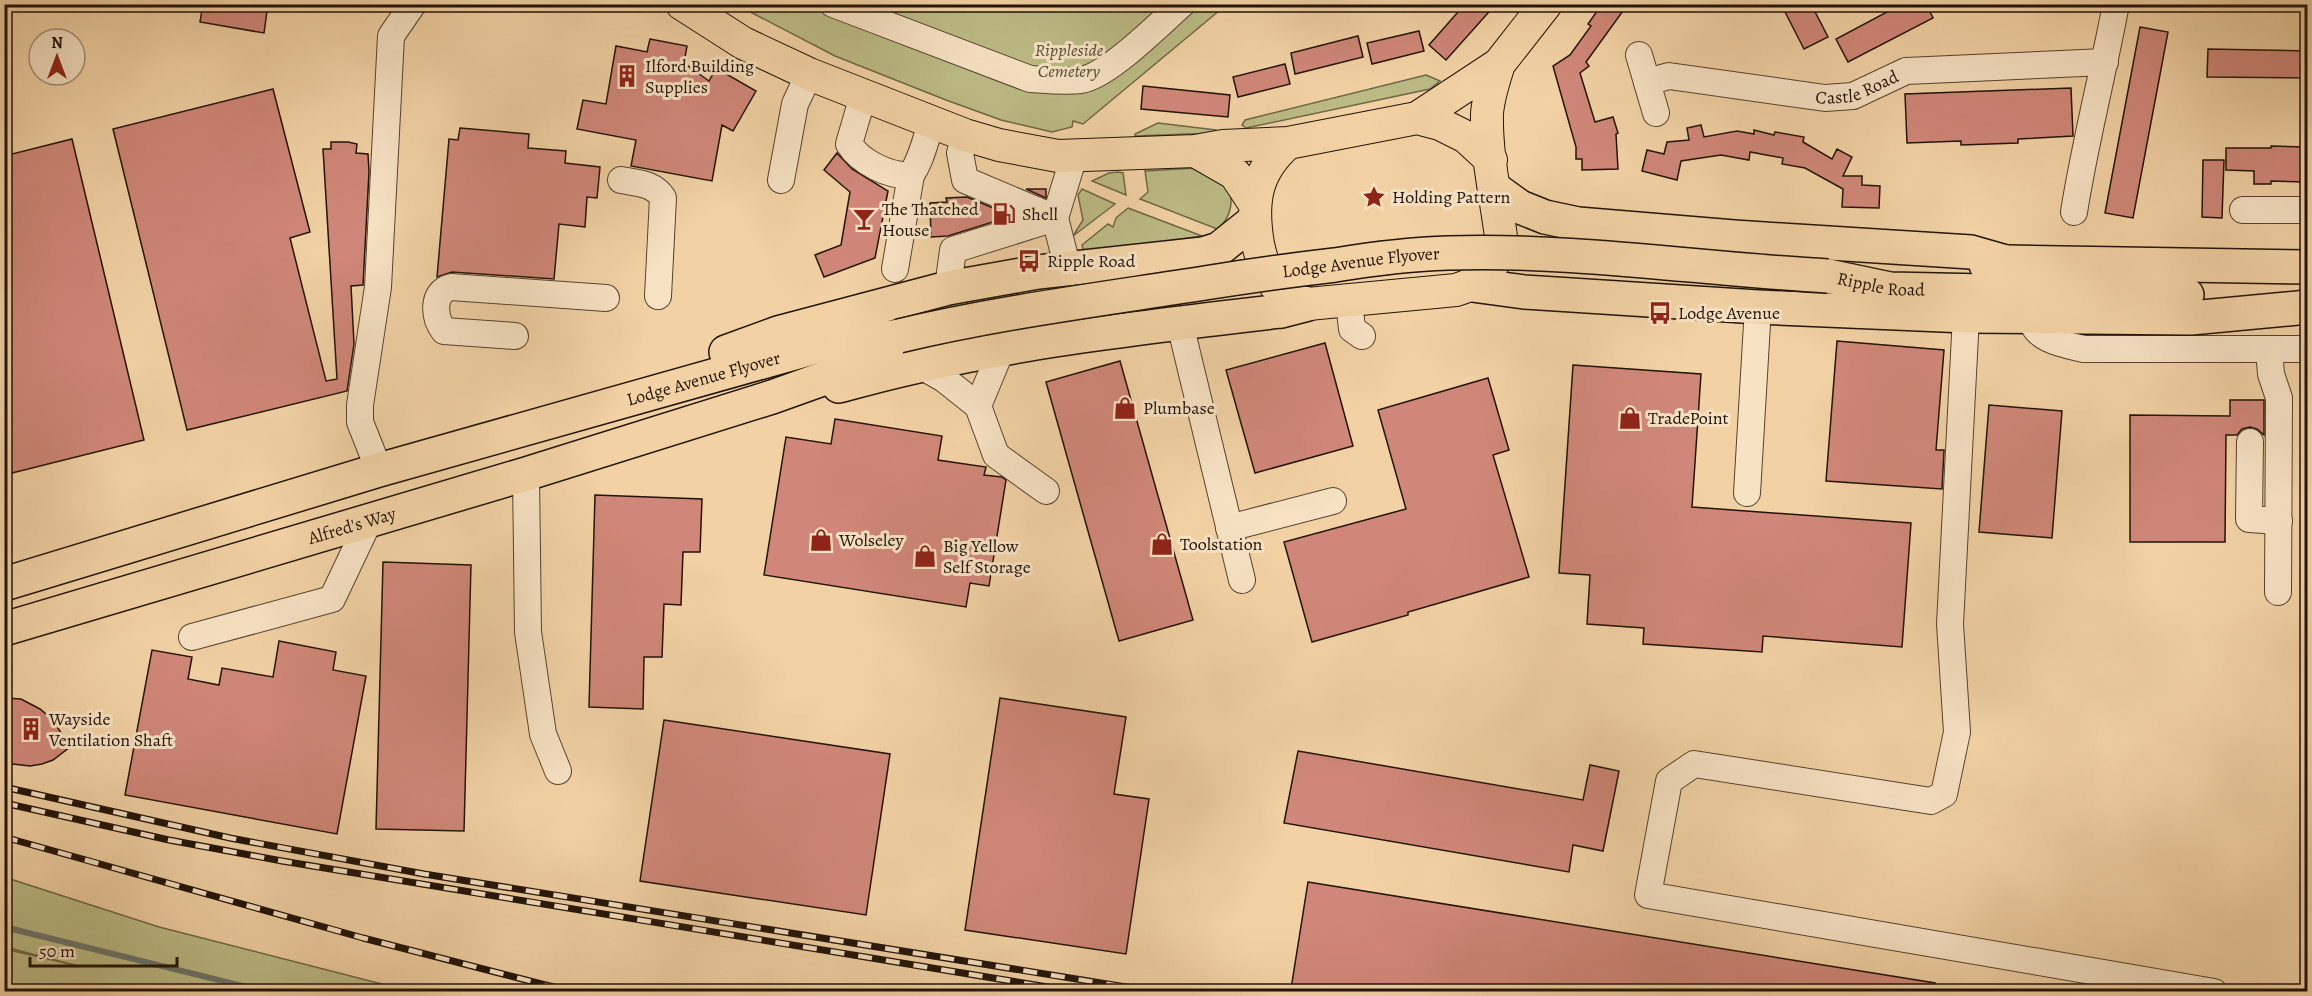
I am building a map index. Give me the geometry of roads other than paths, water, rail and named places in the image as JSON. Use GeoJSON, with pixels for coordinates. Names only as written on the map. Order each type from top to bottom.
{"type":"FeatureCollection","features":[{"type":"Feature","properties":{"kind":"highway"},"geometry":{"type":"LineString","coordinates":[[1493,175],[1520,207],[1545,217],[1578,224],[1971,252],[2006,262]]}},
{"type":"Feature","properties":{"kind":"highway"},"geometry":{"type":"LineString","coordinates":[[4,584],[379,470],[509,435],[577,396],[715,356],[778,333],[948,288],[1068,268],[1203,254],[1219,249],[1254,212]]}},
{"type":"Feature","properties":{"kind":"highway","name":"Lodge Avenue Flyover"},"geometry":{"type":"LineString","coordinates":[[509,435],[833,342],[899,336],[991,316],[1380,258],[1500,252],[1828,276]]}},
{"type":"Feature","properties":{"kind":"highway","name":"Ripple Road"},"geometry":{"type":"LineString","coordinates":[[1828,276],[1894,266],[1970,267],[2006,262],[2307,267]]}},
{"type":"Feature","properties":{"kind":"highway","name":"Ripple Road"},"geometry":{"type":"LineString","coordinates":[[1828,276],[1890,289],[2275,297],[2307,302]]}},
{"type":"Feature","properties":{"kind":"highway"},"geometry":{"type":"LineString","coordinates":[[1472,285],[1516,291],[1758,307],[1966,316],[2191,318],[2307,307]]}},
{"type":"Feature","properties":{"kind":"highway"},"geometry":{"type":"LineString","coordinates":[[697,420],[885,373],[1002,348],[1281,311],[1308,304]]}},
{"type":"Feature","properties":{"kind":"highway","name":"Lodge Avenue Flyover"},"geometry":{"type":"LineString","coordinates":[[697,420],[842,372],[899,336]]}},
{"type":"Feature","properties":{"kind":"highway","name":"Alfred's Way"},"geometry":{"type":"LineString","coordinates":[[4,629],[526,474],[697,420]]}},
{"type":"Feature","properties":{"kind":"main road"},"geometry":{"type":"LineString","coordinates":[[682,4],[743,43],[863,96],[965,135],[999,145],[1058,156],[1195,151],[1223,146],[1288,143],[1417,118],[1500,64],[1546,4]]}},
{"type":"Feature","properties":{"kind":"main road"},"geometry":{"type":"LineString","coordinates":[[1195,151],[1235,174],[1254,212],[1260,253],[1269,277],[1285,295],[1308,304],[1456,290],[1472,285],[1494,265],[1500,245],[1487,114],[1500,64]]}},
{"type":"Feature","properties":{"kind":"main road"},"geometry":{"type":"LineString","coordinates":[[1417,118],[1440,124],[1466,137],[1493,175]]}},
{"type":"Feature","properties":{"kind":"main road"},"geometry":{"type":"LineString","coordinates":[[1254,212],[1261,178],[1275,154],[1288,143]]}},
{"type":"Feature","properties":{"kind":"street"},"geometry":{"type":"LineString","coordinates":[[379,470],[360,422],[360,405],[378,288],[391,36],[413,4]]}},
{"type":"Feature","properties":{"kind":"street"},"geometry":{"type":"LineString","coordinates":[[834,5],[1030,79],[1051,81],[1082,80],[1101,73],[1182,4]]}},
{"type":"Feature","properties":{"kind":"street"},"geometry":{"type":"LineString","coordinates":[[2069,204],[2075,156],[2105,62],[2116,4]]}},
{"type":"Feature","properties":{"kind":"street"},"geometry":{"type":"LineString","coordinates":[[1639,55],[1656,113]]}},
{"type":"Feature","properties":{"kind":"street","name":"Castle Road"},"geometry":{"type":"LineString","coordinates":[[1647,82],[1669,76],[1825,98],[1853,96],[1905,71],[2105,62]]}},
{"type":"Feature","properties":{"kind":"street"},"geometry":{"type":"LineString","coordinates":[[781,180],[795,104],[809,74]]}},
{"type":"Feature","properties":{"kind":"street"},"geometry":{"type":"LineString","coordinates":[[863,96],[849,144],[855,155],[900,176],[911,175]]}},
{"type":"Feature","properties":{"kind":"street"},"geometry":{"type":"LineString","coordinates":[[895,269],[911,175],[920,162],[924,142],[932,122]]}},
{"type":"Feature","properties":{"kind":"street"},"geometry":{"type":"LineString","coordinates":[[965,135],[960,153],[965,180],[1055,218]]}},
{"type":"Feature","properties":{"kind":"street"},"geometry":{"type":"LineString","coordinates":[[1068,268],[1055,218],[1074,156]]}},
{"type":"Feature","properties":{"kind":"street"},"geometry":{"type":"LineString","coordinates":[[621,180],[647,184],[659,191],[663,198],[658,296]]}},
{"type":"Feature","properties":{"kind":"street"},"geometry":{"type":"LineString","coordinates":[[2243,210],[2307,210]]}},
{"type":"Feature","properties":{"kind":"street"},"geometry":{"type":"LineString","coordinates":[[948,288],[953,250],[1055,218]]}},
{"type":"Feature","properties":{"kind":"street"},"geometry":{"type":"LineString","coordinates":[[515,336],[444,331],[437,322],[435,314],[439,294],[451,287],[606,298]]}},
{"type":"Feature","properties":{"kind":"street"},"geometry":{"type":"LineString","coordinates":[[1349,301],[1352,329],[1362,336]]}},
{"type":"Feature","properties":{"kind":"street"},"geometry":{"type":"LineString","coordinates":[[1747,493],[1758,307]]}},
{"type":"Feature","properties":{"kind":"street"},"geometry":{"type":"LineString","coordinates":[[1966,316],[1950,624],[1957,732],[1944,794],[1931,801],[1694,764],[1669,781],[1648,895],[2214,992]]}},
{"type":"Feature","properties":{"kind":"street"},"geometry":{"type":"LineString","coordinates":[[2032,316],[2032,322],[2037,329],[2054,342],[2084,349],[2307,349]]}},
{"type":"Feature","properties":{"kind":"street"},"geometry":{"type":"LineString","coordinates":[[1180,324],[1242,580]]}},
{"type":"Feature","properties":{"kind":"street"},"geometry":{"type":"LineString","coordinates":[[978,406],[1002,348]]}},
{"type":"Feature","properties":{"kind":"street"},"geometry":{"type":"LineString","coordinates":[[2269,349],[2271,374],[2278,398],[2278,592]]}},
{"type":"Feature","properties":{"kind":"street"},"geometry":{"type":"LineString","coordinates":[[921,366],[944,379],[978,406],[996,455],[1046,491]]}},
{"type":"Feature","properties":{"kind":"street"},"geometry":{"type":"LineString","coordinates":[[2250,442],[2249,519],[2279,521]]}},
{"type":"Feature","properties":{"kind":"street"},"geometry":{"type":"LineString","coordinates":[[526,474],[528,632],[543,734],[558,771]]}},
{"type":"Feature","properties":{"kind":"street"},"geometry":{"type":"LineString","coordinates":[[1229,528],[1332,501]]}},
{"type":"Feature","properties":{"kind":"street"},"geometry":{"type":"LineString","coordinates":[[192,637],[332,599],[369,521]]}},
{"type":"Feature","properties":{"kind":"waterway"},"geometry":{"type":"LineString","coordinates":[[4,927],[267,992]]}},
{"type":"Feature","properties":{"kind":"railway"},"geometry":{"type":"LineString","coordinates":[[4,787],[230,838],[424,874],[1157,992]]}},
{"type":"Feature","properties":{"kind":"railway"},"geometry":{"type":"LineString","coordinates":[[4,803],[169,840],[282,861],[1078,992]]}},
{"type":"Feature","properties":{"kind":"railway"},"geometry":{"type":"LineString","coordinates":[[4,837],[363,938],[573,992]]}},
{"type":"Feature","properties":{"kind":"place","name":"Ilford Building Supplies"},"geometry":{"type":"Point","coordinates":[627,76]}},
{"type":"Feature","properties":{"kind":"place","name":"Holding Pattern"},"geometry":{"type":"Point","coordinates":[1374,197]}},
{"type":"Feature","properties":{"kind":"place","name":"Shell"},"geometry":{"type":"Point","coordinates":[1004,214]}},
{"type":"Feature","properties":{"kind":"place","name":"The Thatched House"},"geometry":{"type":"Point","coordinates":[864,219]}},
{"type":"Feature","properties":{"kind":"place","name":"Ripple Road"},"geometry":{"type":"Point","coordinates":[1029,261]}},
{"type":"Feature","properties":{"kind":"place","name":"Lodge Avenue"},"geometry":{"type":"Point","coordinates":[1660,313]}},
{"type":"Feature","properties":{"kind":"place","name":"Plumbase"},"geometry":{"type":"Point","coordinates":[1125,408]}},
{"type":"Feature","properties":{"kind":"place","name":"TradePoint"},"geometry":{"type":"Point","coordinates":[1630,418]}},
{"type":"Feature","properties":{"kind":"place","name":"Wolseley"},"geometry":{"type":"Point","coordinates":[821,540]}},
{"type":"Feature","properties":{"kind":"place","name":"Toolstation"},"geometry":{"type":"Point","coordinates":[1162,544]}},
{"type":"Feature","properties":{"kind":"place","name":"Big Yellow Self Storage"},"geometry":{"type":"Point","coordinates":[925,556]}},
{"type":"Feature","properties":{"kind":"place","name":"Wayside Ventilation Shaft"},"geometry":{"type":"Point","coordinates":[31,729]}},
{"type":"Feature","properties":{"kind":"park label","name":"Rippleside Cemetery"},"geometry":{"type":"Point","coordinates":[1069,60]}}]}
